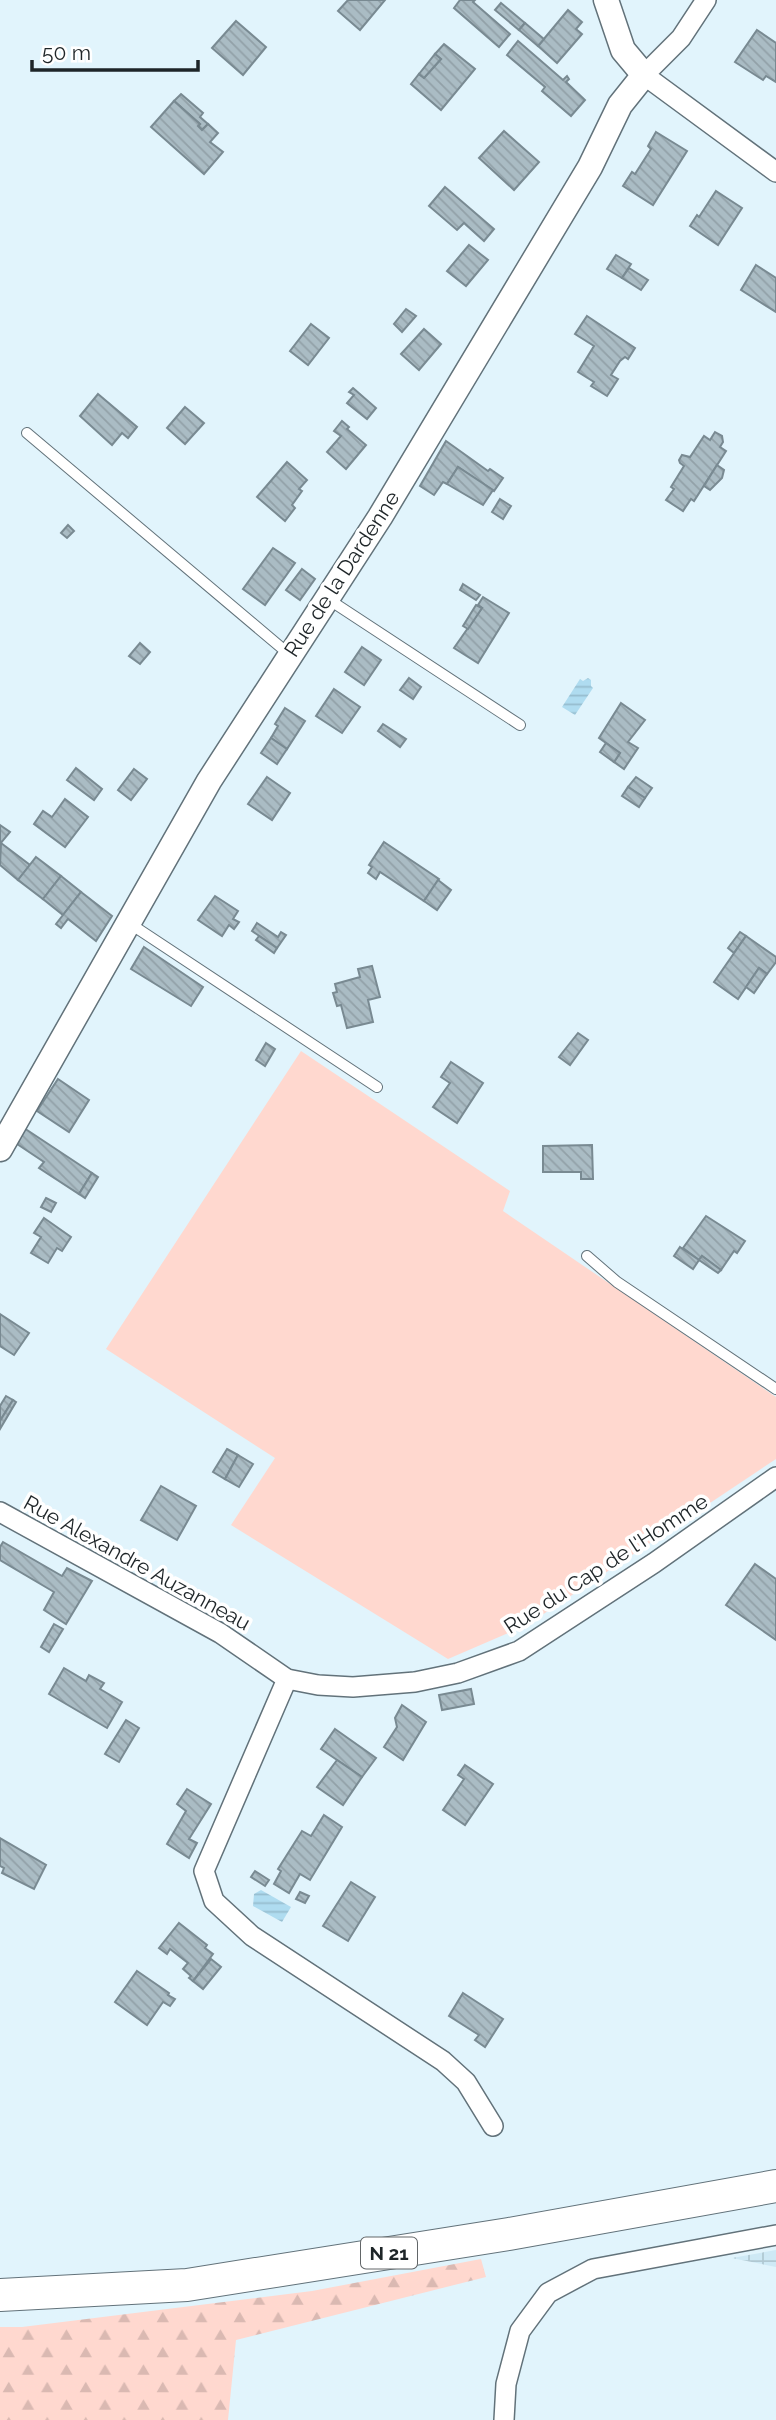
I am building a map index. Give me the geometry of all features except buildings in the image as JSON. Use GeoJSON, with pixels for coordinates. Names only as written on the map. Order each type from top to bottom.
{"type":"FeatureCollection","features":[{"type":"Feature","properties":{"kind":"main road","name":"N 21"},"geometry":{"type":"LineString","coordinates":[[0,2295],[187,2285],[509,2234],[776,2186]]}},
{"type":"Feature","properties":{"kind":"street"},"geometry":{"type":"LineString","coordinates":[[606,0],[623,50],[644,75],[776,172]]}},
{"type":"Feature","properties":{"kind":"street"},"geometry":{"type":"LineString","coordinates":[[644,75],[681,38],[706,0]]}},
{"type":"Feature","properties":{"kind":"street","name":"Rue de la Dardenne"},"geometry":{"type":"LineString","coordinates":[[0,1150],[209,781],[380,517],[590,167],[620,105],[644,75]]}},
{"type":"Feature","properties":{"kind":"street","name":"Rue du Cap de l'Homme"},"geometry":{"type":"LineString","coordinates":[[286,1679],[318,1685],[353,1687],[415,1682],[458,1673],[519,1651],[776,1478]]}},
{"type":"Feature","properties":{"kind":"street","name":"Rue Alexandre Auzanneau"},"geometry":{"type":"LineString","coordinates":[[0,1512],[220,1633],[286,1679]]}},
{"type":"Feature","properties":{"kind":"street"},"geometry":{"type":"LineString","coordinates":[[286,1679],[204,1871],[214,1901],[252,1936],[443,2061],[466,2082],[493,2126]]}},
{"type":"Feature","properties":{"kind":"street"},"geometry":{"type":"LineString","coordinates":[[504,2420],[506,2384],[520,2331],[548,2293],[593,2269],[776,2235]]}},
{"type":"Feature","properties":{"kind":"lane"},"geometry":{"type":"LineString","coordinates":[[27,433],[291,655]]}},
{"type":"Feature","properties":{"kind":"lane"},"geometry":{"type":"LineString","coordinates":[[327,599],[520,725]]}},
{"type":"Feature","properties":{"kind":"lane"},"geometry":{"type":"LineString","coordinates":[[129,923],[377,1087]]}},
{"type":"Feature","properties":{"kind":"lane"},"geometry":{"type":"LineString","coordinates":[[587,1256],[617,1282],[776,1389]]}},
{"type":"Feature","properties":{"kind":"shaded area"},"geometry":{"type":"Polygon","coordinates":[[[588,678],[593,688],[575,715],[562,707],[580,679],[583,681],[588,678]]]}},
{"type":"Feature","properties":{"kind":"shaded area"},"geometry":{"type":"Polygon","coordinates":[[[261,1890],[291,1907],[282,1922],[253,1906],[254,1894],[261,1890]]]}},
{"type":"Feature","properties":{"kind":"shaded area"},"geometry":{"type":"Polygon","coordinates":[[[776,2250],[776,2267],[732,2258],[776,2250]]]}},
{"type":"Feature","properties":{"kind":"green space"},"geometry":{"type":"Polygon","coordinates":[[[301,1051],[510,1191],[503,1211],[776,1397],[776,1459],[527,1625],[448,1659],[231,1525],[275,1458],[106,1349],[301,1051]]]}},
{"type":"Feature","properties":{"kind":"green space"},"geometry":{"type":"Polygon","coordinates":[[[481,2259],[486,2277],[236,2340],[228,2420],[0,2420],[0,2327],[22,2327],[312,2291],[481,2259]]]}}]}
